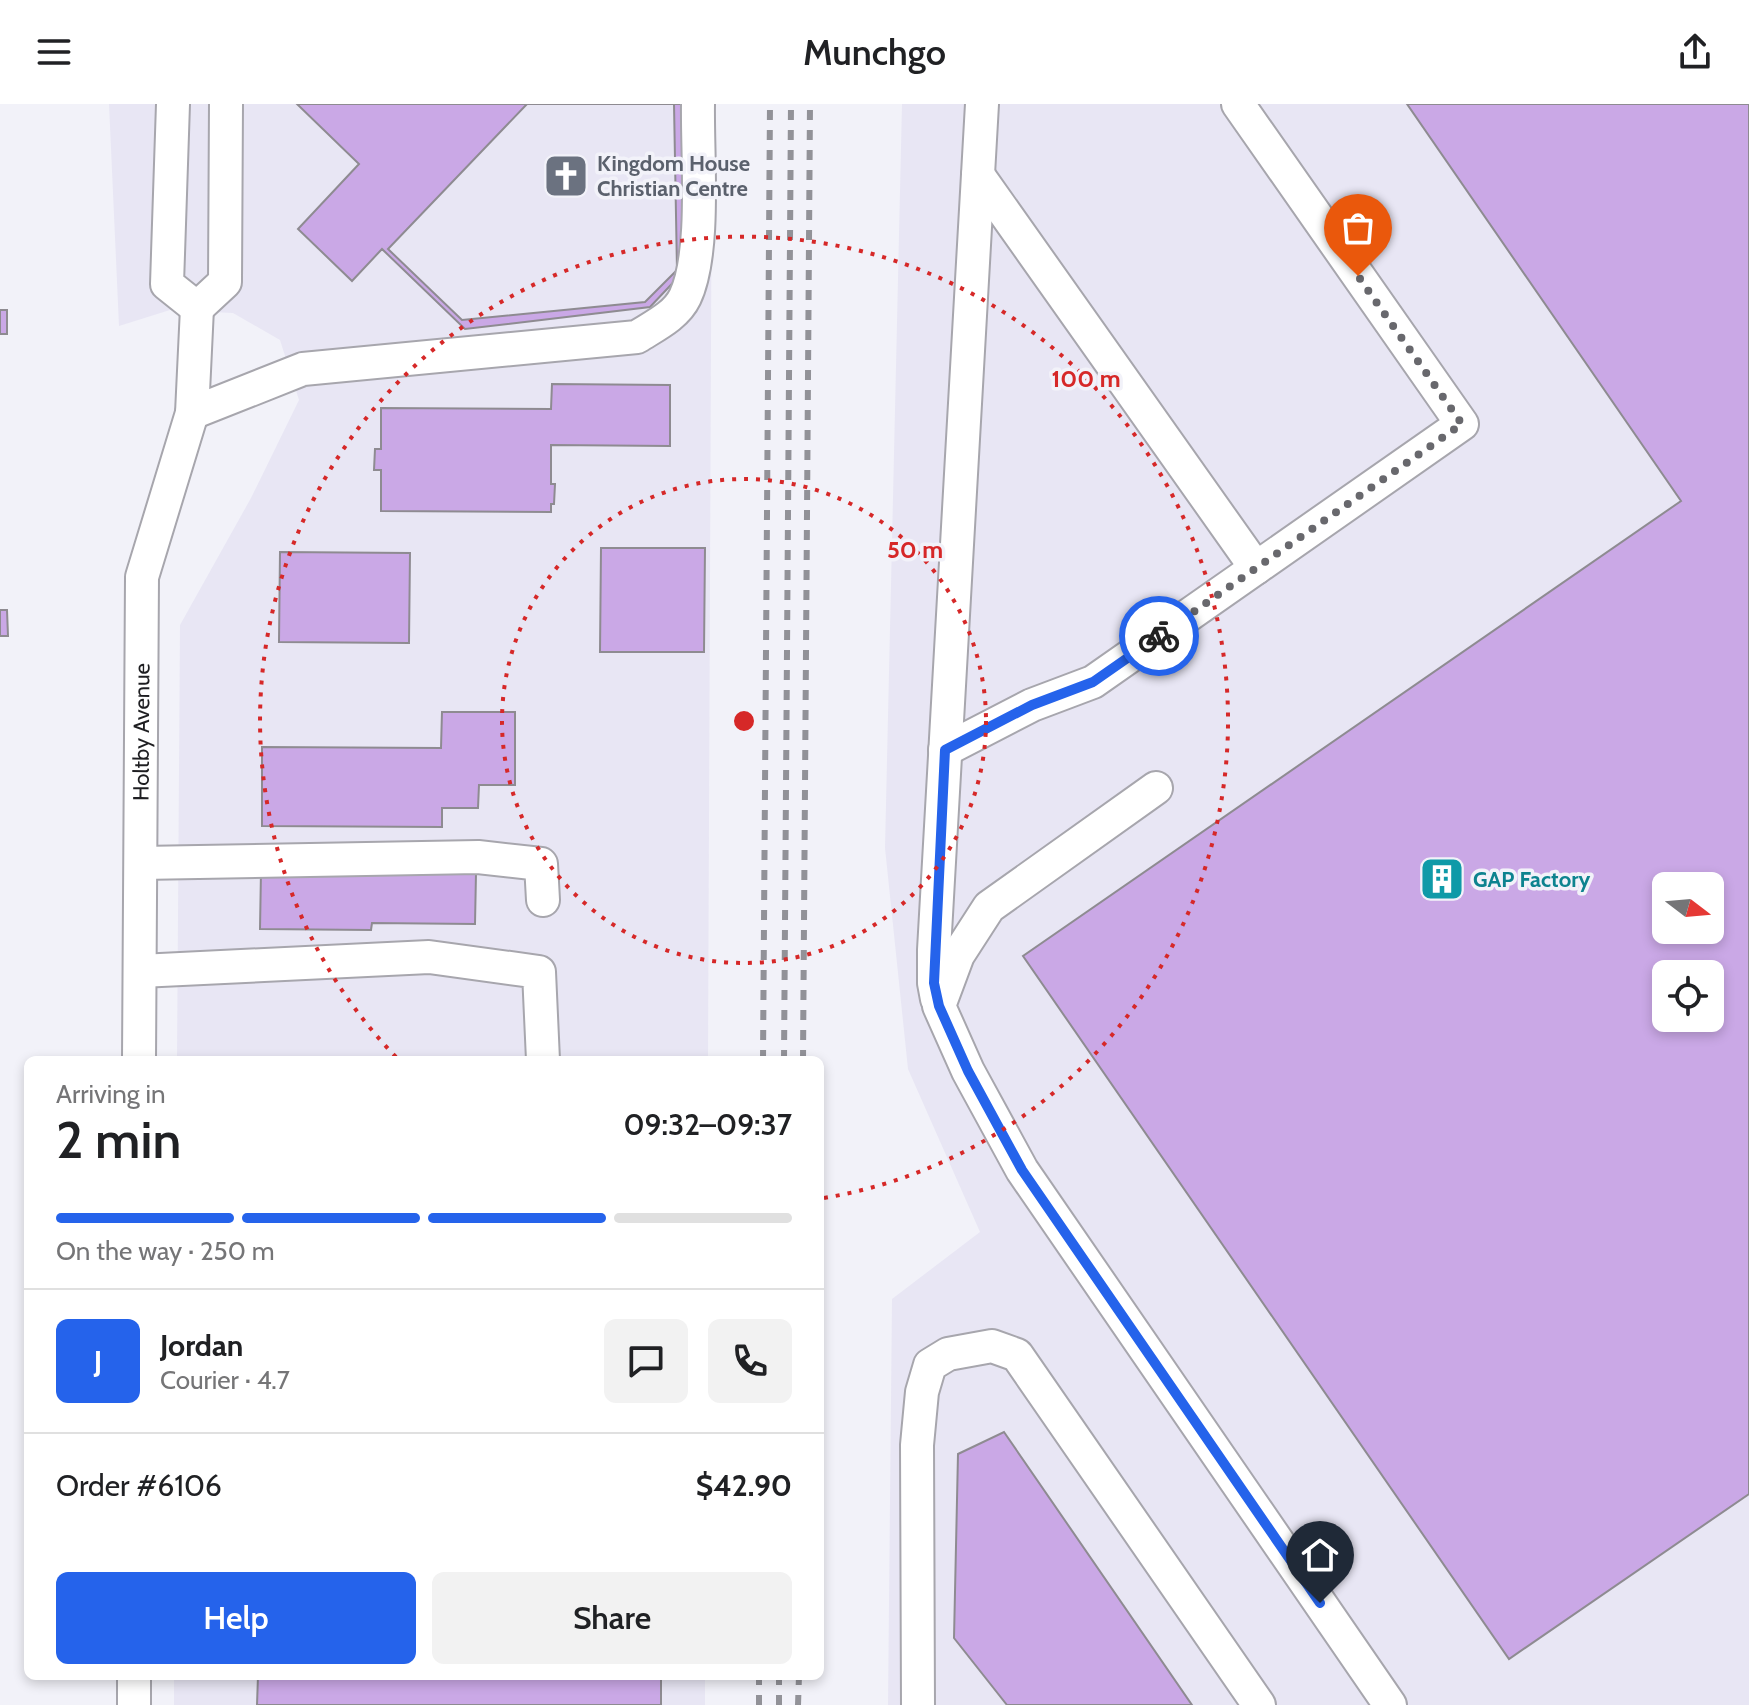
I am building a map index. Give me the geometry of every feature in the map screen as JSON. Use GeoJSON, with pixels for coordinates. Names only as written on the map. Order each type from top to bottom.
{"type":"FeatureCollection","features":[{"type":"Feature","properties":{"kind":"street"},"geometry":{"type":"LineString","coordinates":[[173,104],[167,284],[197,308],[225,282],[226,104]]}},
{"type":"Feature","properties":{"kind":"street"},"geometry":{"type":"LineString","coordinates":[[192,413],[303,369],[637,337],[666,319],[684,299],[697,259],[698,104]]}},
{"type":"Feature","properties":{"kind":"street"},"geometry":{"type":"LineString","coordinates":[[982,104],[934,950],[934,983],[939,1006],[968,1071],[1022,1170],[1390,1705]]}},
{"type":"Feature","properties":{"kind":"street"},"geometry":{"type":"LineString","coordinates":[[945,750],[1032,705],[1093,682],[1462,424],[1238,104]]}},
{"type":"Feature","properties":{"kind":"street"},"geometry":{"type":"LineString","coordinates":[[978,175],[1256,568]]}},
{"type":"Feature","properties":{"kind":"street","name":"Holtby Avenue"},"geometry":{"type":"LineString","coordinates":[[139,1056],[142,577],[192,413],[197,308]]}},
{"type":"Feature","properties":{"kind":"street"},"geometry":{"type":"LineString","coordinates":[[939,1006],[958,955],[989,907],[1156,788]]}},
{"type":"Feature","properties":{"kind":"street"},"geometry":{"type":"LineString","coordinates":[[141,863],[478,857],[541,864],[543,900]]}},
{"type":"Feature","properties":{"kind":"street"},"geometry":{"type":"LineString","coordinates":[[140,971],[429,957],[539,972],[543,1056]]}},
{"type":"Feature","properties":{"kind":"street"},"geometry":{"type":"LineString","coordinates":[[918,1705],[917,1445],[922,1392],[930,1365],[957,1352],[992,1346],[1017,1355],[1259,1705]]}},
{"type":"Feature","properties":{"kind":"street"},"geometry":{"type":"LineString","coordinates":[[134,1680],[134,1705]]}},
{"type":"Feature","properties":{"kind":"shaded area"},"geometry":{"type":"Polygon","coordinates":[[[109,104],[712,104],[708,1056],[177,1056],[180,625],[251,498],[299,400],[280,340],[233,313],[170,310],[119,326],[109,104]]]}},
{"type":"Feature","properties":{"kind":"shaded area"},"geometry":{"type":"Polygon","coordinates":[[[902,104],[1749,104],[1749,1705],[888,1705],[892,1299],[980,1232],[908,1069],[885,848],[902,104]]]}},
{"type":"Feature","properties":{"kind":"shaded area"},"geometry":{"type":"Polygon","coordinates":[[[174,1680],[705,1680],[705,1705],[174,1705],[174,1680]]]}},
{"type":"Feature","properties":{"kind":"building","name":"Kingdom House Christian Centre"},"geometry":{"type":"Polygon","coordinates":[[[297,104],[686,104],[685,270],[650,307],[465,329],[382,249],[352,281],[298,229],[359,164],[297,104]]]}},
{"type":"Feature","properties":{"kind":"building","name":"Kingdom House Christian Centre"},"geometry":{"type":"Polygon","coordinates":[[[527,104],[674,104],[677,270],[645,302],[462,320],[388,249],[527,104]]]}},
{"type":"Feature","properties":{"kind":"building","name":"GAP Factory"},"geometry":{"type":"Polygon","coordinates":[[[1407,104],[1749,104],[1749,1494],[1509,1659],[1023,956],[1681,501],[1407,104]]]}},
{"type":"Feature","properties":{"kind":"building"},"geometry":{"type":"Polygon","coordinates":[[[0,310],[7,310],[7,334],[0,334],[0,310]]]}},
{"type":"Feature","properties":{"kind":"building"},"geometry":{"type":"Polygon","coordinates":[[[552,384],[670,385],[670,446],[551,445],[551,484],[555,484],[551,512],[381,511],[381,470],[374,470],[375,449],[381,449],[381,408],[551,409],[552,384]]]}},
{"type":"Feature","properties":{"kind":"building"},"geometry":{"type":"Polygon","coordinates":[[[601,548],[705,548],[704,652],[600,652],[601,548]]]}},
{"type":"Feature","properties":{"kind":"building"},"geometry":{"type":"Polygon","coordinates":[[[280,552],[410,553],[409,643],[279,642],[280,552]]]}},
{"type":"Feature","properties":{"kind":"building"},"geometry":{"type":"Polygon","coordinates":[[[0,610],[7,610],[8,636],[0,636],[0,610]]]}},
{"type":"Feature","properties":{"kind":"building"},"geometry":{"type":"Polygon","coordinates":[[[442,712],[515,712],[515,785],[479,785],[478,808],[442,808],[442,827],[262,826],[262,747],[441,748],[442,712]]]}},
{"type":"Feature","properties":{"kind":"building"},"geometry":{"type":"Polygon","coordinates":[[[261,871],[476,873],[475,924],[372,923],[371,930],[260,929],[261,871]]]}},
{"type":"Feature","properties":{"kind":"building"},"geometry":{"type":"Polygon","coordinates":[[[1004,1432],[1192,1705],[1007,1705],[954,1638],[958,1454],[1004,1432]]]}},
{"type":"Feature","properties":{"kind":"building"},"geometry":{"type":"Polygon","coordinates":[[[258,1680],[661,1680],[661,1705],[257,1705],[258,1680]]]}},
{"type":"Feature","properties":{"kind":"railway"},"geometry":{"type":"LineString","coordinates":[[763,1056],[770,104]]}},
{"type":"Feature","properties":{"kind":"railway"},"geometry":{"type":"LineString","coordinates":[[784,1056],[791,104]]}},
{"type":"Feature","properties":{"kind":"railway"},"geometry":{"type":"LineString","coordinates":[[803,1056],[810,104]]}},
{"type":"Feature","properties":{"kind":"railway"},"geometry":{"type":"LineString","coordinates":[[759,1680],[759,1705]]}},
{"type":"Feature","properties":{"kind":"railway"},"geometry":{"type":"LineString","coordinates":[[779,1680],[779,1705]]}},
{"type":"Feature","properties":{"kind":"railway"},"geometry":{"type":"LineString","coordinates":[[798,1705],[799,1680]]}},
{"type":"Feature","properties":{"kind":"way so far"},"geometry":{"type":"LineString","coordinates":[[1159,636],[1462,424],[1358,276]]}},
{"type":"Feature","properties":{"kind":"place","name":"Kingdom House Christian Centre"},"geometry":{"type":"Point","coordinates":[566,176]}},
{"type":"Feature","properties":{"kind":"place","name":"GAP Factory"},"geometry":{"type":"Point","coordinates":[1442,879]}},
{"type":"Feature","properties":{"kind":"route"},"geometry":{"type":"LineString","coordinates":[[1159,636],[1093,682],[1032,705],[945,750],[934,983],[939,1006],[968,1071],[1022,1170],[1320,1603]]}}]}
